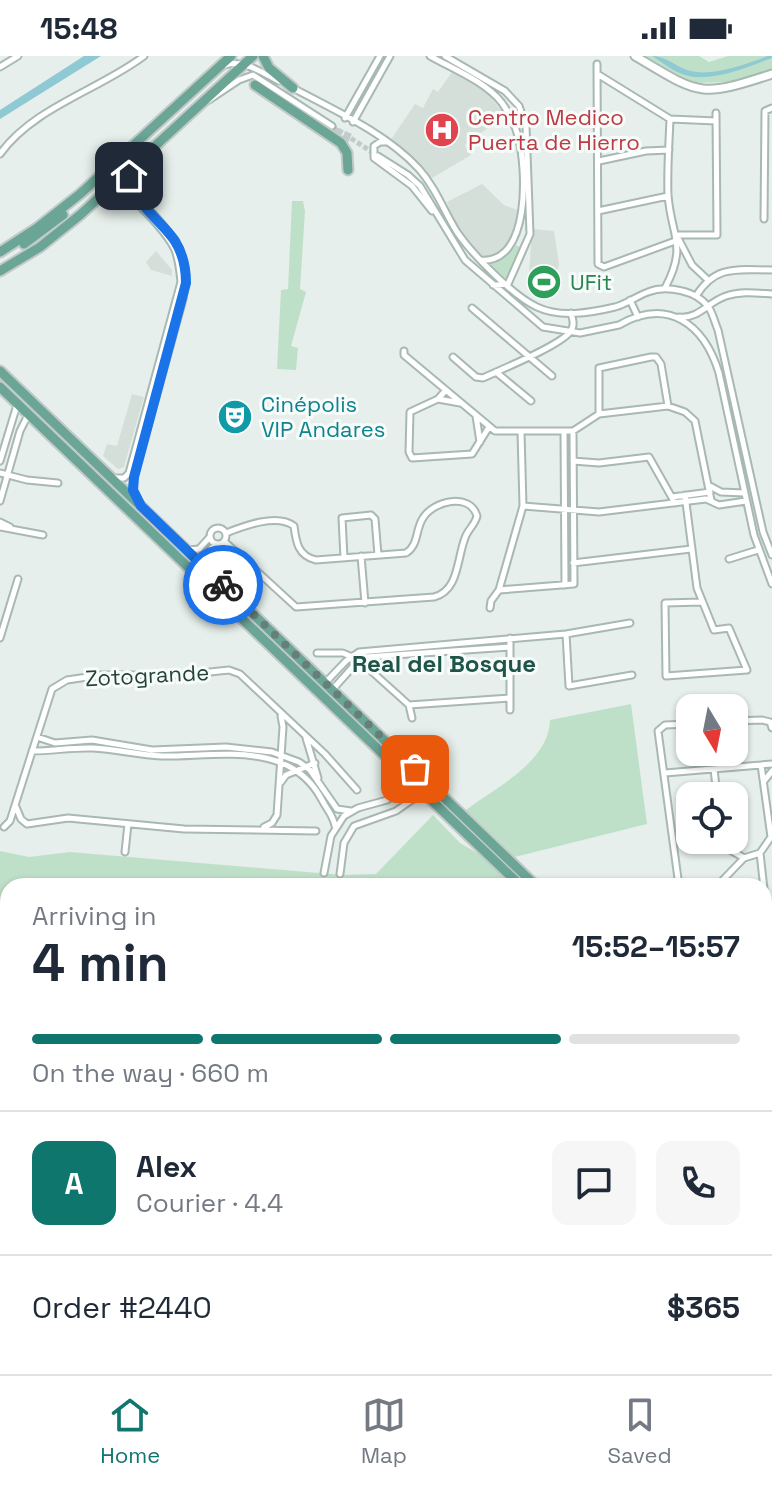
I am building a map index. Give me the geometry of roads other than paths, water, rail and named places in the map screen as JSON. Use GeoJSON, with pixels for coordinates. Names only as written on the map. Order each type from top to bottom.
{"type":"FeatureCollection","features":[{"type":"Feature","properties":{"kind":"main road"},"geometry":{"type":"LineString","coordinates":[[0,255],[80,194],[231,56]]}},
{"type":"Feature","properties":{"kind":"main road"},"geometry":{"type":"LineString","coordinates":[[0,271],[65,228],[253,56]]}},
{"type":"Feature","properties":{"kind":"main road"},"geometry":{"type":"LineString","coordinates":[[263,56],[269,68],[293,88]]}},
{"type":"Feature","properties":{"kind":"main road"},"geometry":{"type":"LineString","coordinates":[[332,128],[255,85],[341,143],[347,153],[348,170]]}},
{"type":"Feature","properties":{"kind":"main road"},"geometry":{"type":"LineString","coordinates":[[0,265],[40,240],[110,186]]}},
{"type":"Feature","properties":{"kind":"main road"},"geometry":{"type":"LineString","coordinates":[[0,255],[55,222],[80,194]]}},
{"type":"Feature","properties":{"kind":"main road"},"geometry":{"type":"LineString","coordinates":[[0,371],[528,878]]}},
{"type":"Feature","properties":{"kind":"main road"},"geometry":{"type":"LineString","coordinates":[[0,384],[513,878]]}},
{"type":"Feature","properties":{"kind":"street"},"geometry":{"type":"LineString","coordinates":[[0,67],[18,56]]}},
{"type":"Feature","properties":{"kind":"street"},"geometry":{"type":"LineString","coordinates":[[0,154],[34,123],[144,56]]}},
{"type":"Feature","properties":{"kind":"street"},"geometry":{"type":"LineString","coordinates":[[345,118],[380,56]]}},
{"type":"Feature","properties":{"kind":"street"},"geometry":{"type":"LineString","coordinates":[[353,122],[390,56]]}},
{"type":"Feature","properties":{"kind":"street"},"geometry":{"type":"LineString","coordinates":[[430,56],[492,93],[502,103],[517,134],[522,211],[514,240],[497,258],[480,260]]}},
{"type":"Feature","properties":{"kind":"street"},"geometry":{"type":"LineString","coordinates":[[445,56],[498,85],[519,106],[527,132],[531,220],[526,246],[508,284]]}},
{"type":"Feature","properties":{"kind":"street"},"geometry":{"type":"LineString","coordinates":[[635,56],[680,83],[707,91],[729,88],[772,74]]}},
{"type":"Feature","properties":{"kind":"street"},"geometry":{"type":"LineString","coordinates":[[219,67],[231,63],[245,64],[387,143],[413,163],[429,182],[456,230],[480,260],[536,306],[552,312],[571,313],[608,308],[665,288],[696,296],[708,306],[718,330],[772,555]]}},
{"type":"Feature","properties":{"kind":"street"},"geometry":{"type":"LineString","coordinates":[[597,64],[598,264],[603,267],[692,235],[717,235],[716,113]]}},
{"type":"Feature","properties":{"kind":"street"},"geometry":{"type":"LineString","coordinates":[[204,101],[253,75],[332,128]]}},
{"type":"Feature","properties":{"kind":"street"},"geometry":{"type":"LineString","coordinates":[[598,75],[670,119],[716,121]]}},
{"type":"Feature","properties":{"kind":"street"},"geometry":{"type":"LineString","coordinates":[[492,93],[498,85]]}},
{"type":"Feature","properties":{"kind":"street"},"geometry":{"type":"LineString","coordinates":[[772,108],[765,111],[769,167],[764,216],[772,213]]}},
{"type":"Feature","properties":{"kind":"street"},"geometry":{"type":"LineString","coordinates":[[670,119],[668,196],[679,239],[692,265],[708,280]]}},
{"type":"Feature","properties":{"kind":"street"},"geometry":{"type":"LineString","coordinates":[[517,134],[527,132]]}},
{"type":"Feature","properties":{"kind":"street"},"geometry":{"type":"LineString","coordinates":[[387,143],[380,142],[374,146],[374,158],[412,186],[436,214]]}},
{"type":"Feature","properties":{"kind":"street"},"geometry":{"type":"LineString","coordinates":[[598,161],[646,151],[669,150]]}},
{"type":"Feature","properties":{"kind":"street"},"geometry":{"type":"LineString","coordinates":[[378,156],[416,182],[465,260],[530,317],[554,331],[598,331],[653,313],[692,317],[730,295],[770,293]]}},
{"type":"Feature","properties":{"kind":"street"},"geometry":{"type":"LineString","coordinates":[[132,166],[128,179],[130,189],[173,238],[186,271],[183,299],[134,477],[133,490],[141,506]]}},
{"type":"Feature","properties":{"kind":"street"},"geometry":{"type":"LineString","coordinates":[[110,186],[125,192],[168,240],[178,259],[181,282],[129,473],[124,478],[111,477]]}},
{"type":"Feature","properties":{"kind":"street"},"geometry":{"type":"LineString","coordinates":[[598,211],[668,196]]}},
{"type":"Feature","properties":{"kind":"street"},"geometry":{"type":"LineString","coordinates":[[679,239],[692,235]]}},
{"type":"Feature","properties":{"kind":"street"},"geometry":{"type":"LineString","coordinates":[[665,288],[677,256],[679,239]]}},
{"type":"Feature","properties":{"kind":"street"},"geometry":{"type":"LineString","coordinates":[[514,240],[526,246]]}},
{"type":"Feature","properties":{"kind":"street"},"geometry":{"type":"LineString","coordinates":[[481,275],[488,268]]}},
{"type":"Feature","properties":{"kind":"street"},"geometry":{"type":"LineString","coordinates":[[696,296],[708,280],[728,270],[771,270]]}},
{"type":"Feature","properties":{"kind":"street"},"geometry":{"type":"LineString","coordinates":[[493,285],[508,284]]}},
{"type":"Feature","properties":{"kind":"street"},"geometry":{"type":"LineString","coordinates":[[629,300],[636,318]]}},
{"type":"Feature","properties":{"kind":"street"},"geometry":{"type":"LineString","coordinates":[[472,308],[552,376]]}},
{"type":"Feature","properties":{"kind":"street"},"geometry":{"type":"LineString","coordinates":[[453,357],[480,379],[550,346],[570,333],[573,325],[571,313]]}},
{"type":"Feature","properties":{"kind":"street"},"geometry":{"type":"LineString","coordinates":[[674,316],[693,327],[712,355],[719,373],[758,550],[772,584]]}},
{"type":"Feature","properties":{"kind":"street"},"geometry":{"type":"LineString","coordinates":[[550,346],[554,331]]}},
{"type":"Feature","properties":{"kind":"street"},"geometry":{"type":"LineString","coordinates":[[404,351],[404,355],[495,431],[573,431],[599,414],[668,406],[694,419],[711,500]]}},
{"type":"Feature","properties":{"kind":"street"},"geometry":{"type":"LineString","coordinates":[[599,414],[599,368],[651,357],[656,357],[661,364],[668,406]]}},
{"type":"Feature","properties":{"kind":"street"},"geometry":{"type":"LineString","coordinates":[[496,372],[531,401]]}},
{"type":"Feature","properties":{"kind":"street"},"geometry":{"type":"LineString","coordinates":[[446,390],[438,399],[410,412],[409,452],[412,458],[472,454],[489,427]]}},
{"type":"Feature","properties":{"kind":"street"},"geometry":{"type":"LineString","coordinates":[[438,399],[461,403]]}},
{"type":"Feature","properties":{"kind":"street"},"geometry":{"type":"LineString","coordinates":[[0,461],[27,411]]}},
{"type":"Feature","properties":{"kind":"street"},"geometry":{"type":"LineString","coordinates":[[0,501],[4,474],[27,411]]}},
{"type":"Feature","properties":{"kind":"street"},"geometry":{"type":"LineString","coordinates":[[476,416],[480,443]]}},
{"type":"Feature","properties":{"kind":"street"},"geometry":{"type":"LineString","coordinates":[[499,590],[574,584],[573,431]]}},
{"type":"Feature","properties":{"kind":"street"},"geometry":{"type":"LineString","coordinates":[[490,608],[499,590],[523,506],[521,432]]}},
{"type":"Feature","properties":{"kind":"street"},"geometry":{"type":"LineString","coordinates":[[564,432],[565,585]]}},
{"type":"Feature","properties":{"kind":"street"},"geometry":{"type":"LineString","coordinates":[[573,461],[599,463],[649,457],[673,500]]}},
{"type":"Feature","properties":{"kind":"street"},"geometry":{"type":"LineString","coordinates":[[737,459],[747,457]]}},
{"type":"Feature","properties":{"kind":"street"},"geometry":{"type":"LineString","coordinates":[[4,474],[58,483]]}},
{"type":"Feature","properties":{"kind":"street"},"geometry":{"type":"LineString","coordinates":[[523,506],[599,512],[686,498],[709,489],[744,493]]}},
{"type":"Feature","properties":{"kind":"street"},"geometry":{"type":"LineString","coordinates":[[686,498],[711,500],[719,505],[746,501]]}},
{"type":"Feature","properties":{"kind":"street"},"geometry":{"type":"LineString","coordinates":[[686,498],[697,588],[714,630],[729,628],[747,670],[666,676],[665,603],[702,602]]}},
{"type":"Feature","properties":{"kind":"street"},"geometry":{"type":"LineString","coordinates":[[224,541],[296,607],[365,603],[434,597],[446,592],[451,585],[466,534],[476,522],[475,510],[463,500],[430,510],[422,519],[411,550],[316,560],[296,546],[294,526],[287,521],[251,523],[226,533]]}},
{"type":"Feature","properties":{"kind":"street"},"geometry":{"type":"LineString","coordinates":[[344,558],[342,518],[371,515],[375,517],[378,555]]}},
{"type":"Feature","properties":{"kind":"street"},"geometry":{"type":"LineString","coordinates":[[0,525],[43,535]]}},
{"type":"Feature","properties":{"kind":"street"},"geometry":{"type":"LineString","coordinates":[[186,549],[199,549],[216,528],[222,528],[226,533]]}},
{"type":"Feature","properties":{"kind":"street"},"geometry":{"type":"LineString","coordinates":[[224,541],[226,533]]}},
{"type":"Feature","properties":{"kind":"street"},"geometry":{"type":"LineString","coordinates":[[210,537],[216,544]]}},
{"type":"Feature","properties":{"kind":"street"},"geometry":{"type":"LineString","coordinates":[[205,567],[205,554],[224,541]]}},
{"type":"Feature","properties":{"kind":"street"},"geometry":{"type":"LineString","coordinates":[[573,563],[692,549]]}},
{"type":"Feature","properties":{"kind":"street"},"geometry":{"type":"LineString","coordinates":[[729,559],[758,550]]}},
{"type":"Feature","properties":{"kind":"street"},"geometry":{"type":"LineString","coordinates":[[361,556],[365,603]]}},
{"type":"Feature","properties":{"kind":"street"},"geometry":{"type":"LineString","coordinates":[[0,638],[18,579]]}},
{"type":"Feature","properties":{"kind":"street"},"geometry":{"type":"LineString","coordinates":[[317,653],[352,655],[365,651],[566,634],[630,623]]}},
{"type":"Feature","properties":{"kind":"street"},"geometry":{"type":"LineString","coordinates":[[566,634],[569,686],[632,675]]}},
{"type":"Feature","properties":{"kind":"street"},"geometry":{"type":"LineString","coordinates":[[510,638],[510,710]]}},
{"type":"Feature","properties":{"kind":"street"},"geometry":{"type":"LineString","coordinates":[[329,686],[359,660],[510,647]]}},
{"type":"Feature","properties":{"kind":"street"},"geometry":{"type":"LineString","coordinates":[[329,686],[337,670],[352,655]]}},
{"type":"Feature","properties":{"kind":"street"},"geometry":{"type":"LineString","coordinates":[[352,655],[409,708],[412,718]]}},
{"type":"Feature","properties":{"kind":"street","name":"Zotogrande"},"geometry":{"type":"LineString","coordinates":[[4,827],[10,821],[52,689],[67,680],[101,675],[181,675],[229,670],[245,678],[325,754],[357,790]]}},
{"type":"Feature","properties":{"kind":"street"},"geometry":{"type":"LineString","coordinates":[[337,670],[344,676]]}},
{"type":"Feature","properties":{"kind":"street"},"geometry":{"type":"LineString","coordinates":[[409,708],[510,698]]}},
{"type":"Feature","properties":{"kind":"street"},"geometry":{"type":"LineString","coordinates":[[279,711],[283,737],[277,815],[281,826],[290,830]]}},
{"type":"Feature","properties":{"kind":"street"},"geometry":{"type":"LineString","coordinates":[[748,720],[762,720],[771,725]]}},
{"type":"Feature","properties":{"kind":"street"},"geometry":{"type":"LineString","coordinates":[[676,725],[660,727],[658,731],[678,878]]}},
{"type":"Feature","properties":{"kind":"street"},"geometry":{"type":"LineString","coordinates":[[283,737],[288,731],[299,730]]}},
{"type":"Feature","properties":{"kind":"street"},"geometry":{"type":"LineString","coordinates":[[37,737],[55,743],[92,740],[106,746]]}},
{"type":"Feature","properties":{"kind":"street"},"geometry":{"type":"LineString","coordinates":[[306,737],[333,816],[334,829],[324,873]]}},
{"type":"Feature","properties":{"kind":"street"},"geometry":{"type":"LineString","coordinates":[[32,751],[106,746],[152,750],[236,747],[306,768],[319,780]]}},
{"type":"Feature","properties":{"kind":"street"},"geometry":{"type":"LineString","coordinates":[[280,782],[286,775],[306,768],[318,755],[325,754]]}},
{"type":"Feature","properties":{"kind":"street"},"geometry":{"type":"LineString","coordinates":[[280,758],[298,771],[331,807],[341,811],[351,811],[395,795],[400,782],[396,766]]}},
{"type":"Feature","properties":{"kind":"street"},"geometry":{"type":"LineString","coordinates":[[665,773],[772,764]]}},
{"type":"Feature","properties":{"kind":"street"},"geometry":{"type":"LineString","coordinates":[[725,878],[744,858],[760,853],[771,840],[761,765]]}},
{"type":"Feature","properties":{"kind":"street"},"geometry":{"type":"LineString","coordinates":[[714,769],[715,782]]}},
{"type":"Feature","properties":{"kind":"street"},"geometry":{"type":"LineString","coordinates":[[764,782],[772,771]]}},
{"type":"Feature","properties":{"kind":"street"},"geometry":{"type":"LineString","coordinates":[[340,874],[350,830],[362,821],[396,811],[416,798],[430,798]]}},
{"type":"Feature","properties":{"kind":"street"},"geometry":{"type":"LineString","coordinates":[[16,802],[17,812],[27,824]]}},
{"type":"Feature","properties":{"kind":"street"},"geometry":{"type":"LineString","coordinates":[[334,829],[351,811]]}},
{"type":"Feature","properties":{"kind":"street"},"geometry":{"type":"LineString","coordinates":[[259,829],[272,823],[277,815]]}},
{"type":"Feature","properties":{"kind":"street"},"geometry":{"type":"LineString","coordinates":[[10,821],[27,824],[68,818],[193,829],[316,831]]}},
{"type":"Feature","properties":{"kind":"street"},"geometry":{"type":"LineString","coordinates":[[125,852],[128,824]]}},
{"type":"Feature","properties":{"kind":"street"},"geometry":{"type":"LineString","coordinates":[[334,829],[346,837]]}},
{"type":"Feature","properties":{"kind":"street"},"geometry":{"type":"LineString","coordinates":[[760,853],[766,878]]}},
{"type":"Feature","properties":{"kind":"street"},"geometry":{"type":"LineString","coordinates":[[737,854],[744,858]]}},
{"type":"Feature","properties":{"kind":"water"},"geometry":{"type":"Polygon","coordinates":[[[84,56],[101,56],[0,119],[0,110],[84,56]]]}},
{"type":"Feature","properties":{"kind":"water"},"geometry":{"type":"Polygon","coordinates":[[[652,56],[696,72],[728,69],[768,56],[772,58],[729,73],[695,77],[677,72],[652,56]]]}},
{"type":"Feature","properties":{"kind":"tunnel"},"geometry":{"type":"LineString","coordinates":[[332,126],[375,154]]}},
{"type":"Feature","properties":{"kind":"tunnel"},"geometry":{"type":"LineString","coordinates":[[331,130],[350,138]]}},
{"type":"Feature","properties":{"kind":"place","name":"Centro Medico Puerta de Hierro"},"geometry":{"type":"Point","coordinates":[442,130]}},
{"type":"Feature","properties":{"kind":"place","name":"UFit"},"geometry":{"type":"Point","coordinates":[544,282]}},
{"type":"Feature","properties":{"kind":"place","name":"Cinépolis VIP Andares"},"geometry":{"type":"Point","coordinates":[235,417]}},
{"type":"Feature","properties":{"kind":"district","name":"Real del Bosque"},"geometry":{"type":"Point","coordinates":[444,664]}}]}
